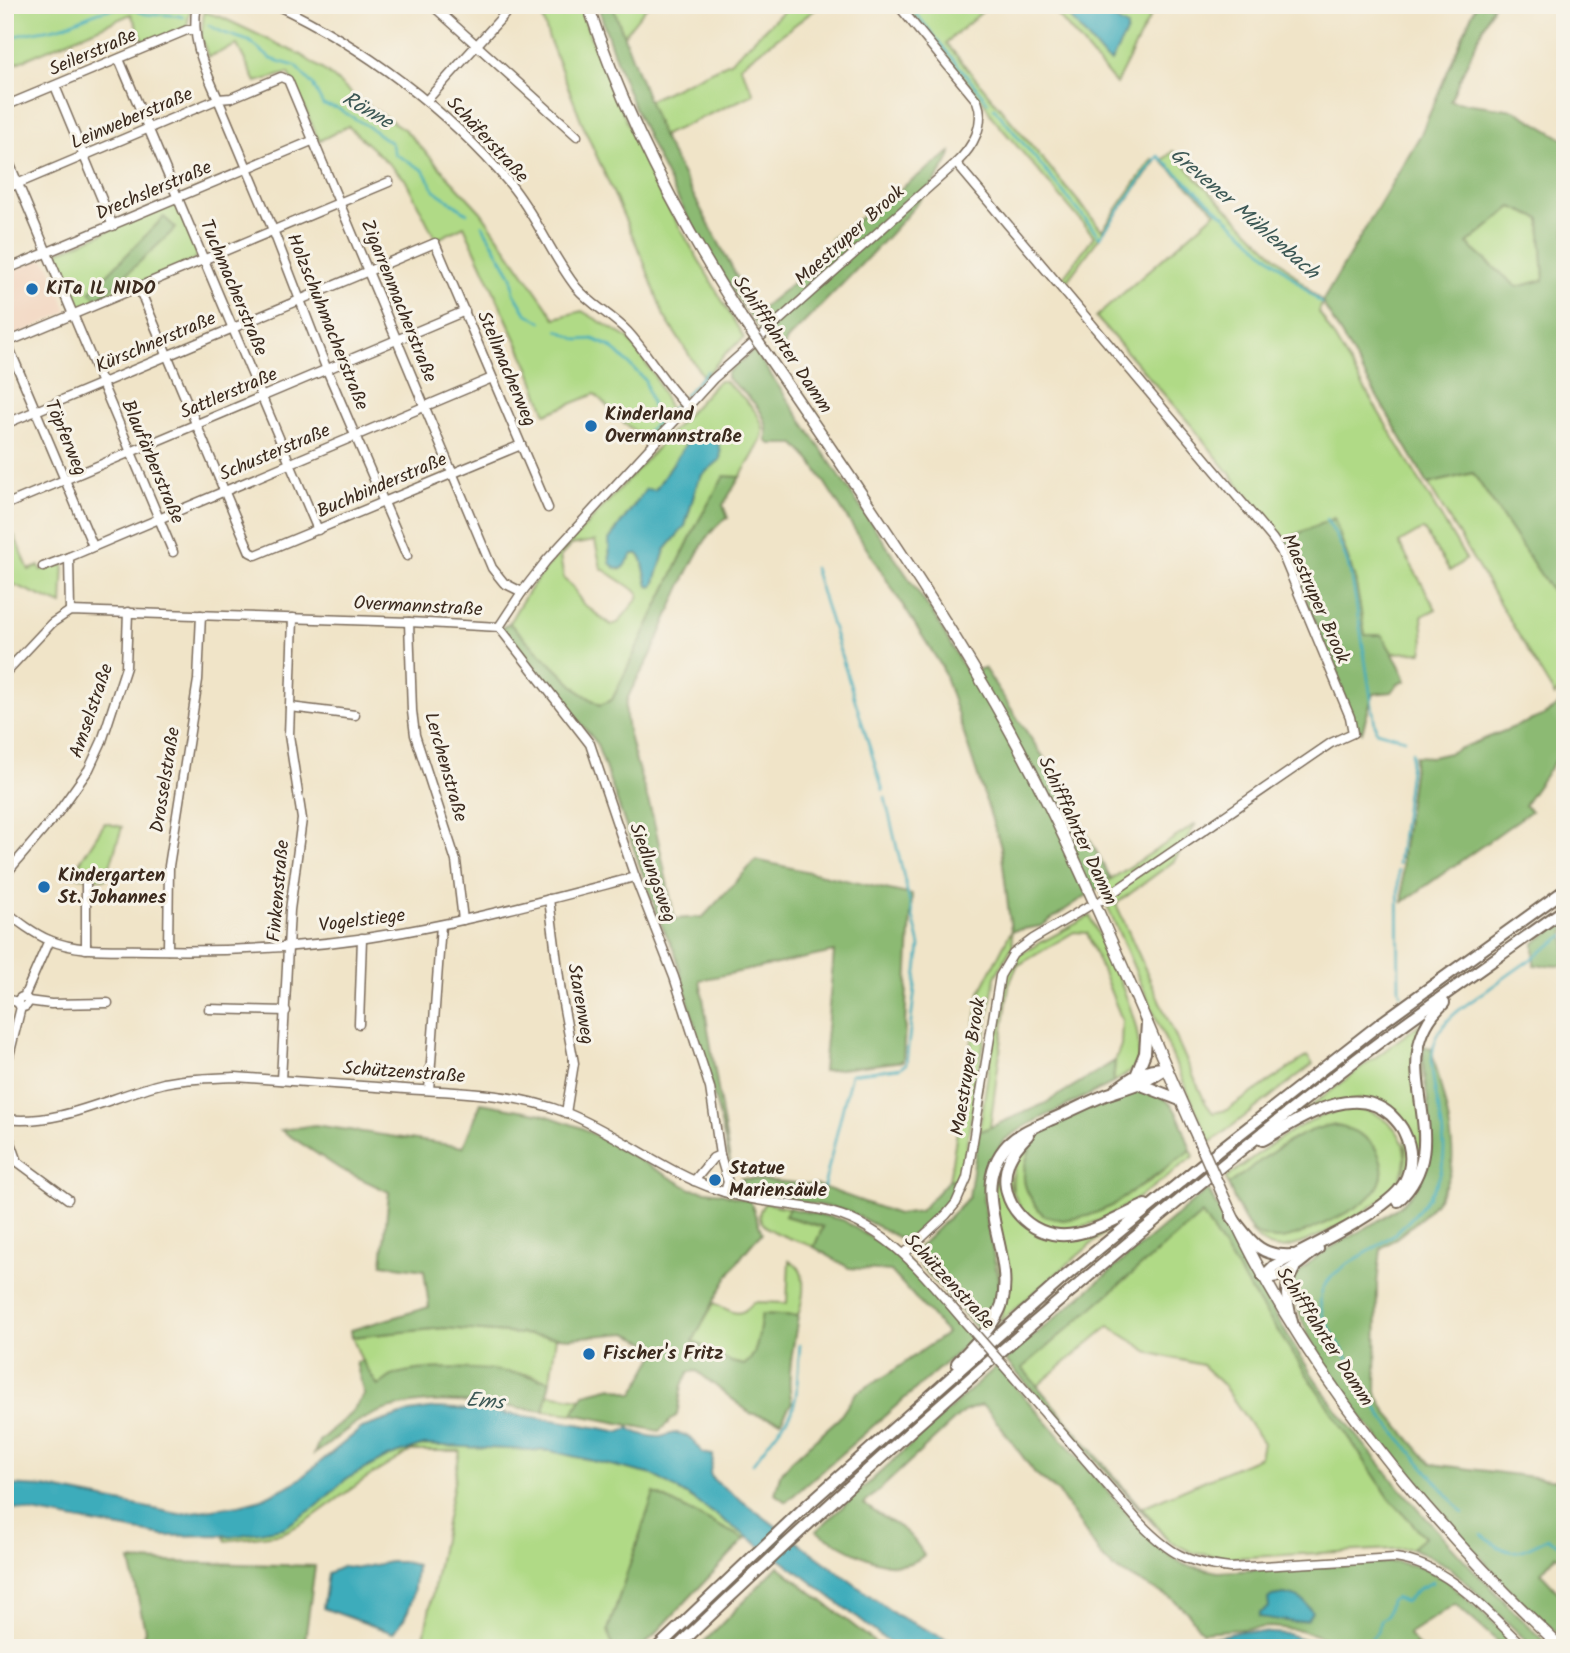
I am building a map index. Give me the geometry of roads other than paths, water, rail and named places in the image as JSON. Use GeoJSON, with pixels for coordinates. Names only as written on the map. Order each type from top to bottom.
{"type":"FeatureCollection","features":[{"type":"Feature","properties":{"kind":"highway"},"geometry":{"type":"LineString","coordinates":[[657,1648],[737,1569],[936,1389],[1159,1199],[1381,1023],[1565,890]]}},
{"type":"Feature","properties":{"kind":"highway"},"geometry":{"type":"LineString","coordinates":[[676,1648],[818,1514],[1050,1308],[1228,1161],[1360,1058],[1565,909]]}},
{"type":"Feature","properties":{"kind":"highway"},"geometry":{"type":"LineString","coordinates":[[1263,1277],[1274,1266],[1295,1260],[1386,1210],[1410,1189],[1425,1152],[1416,1060],[1420,1040],[1437,1010],[1483,968]]}},
{"type":"Feature","properties":{"kind":"highway"},"geometry":{"type":"LineString","coordinates":[[1138,1079],[1145,1052],[1147,1023]]}},
{"type":"Feature","properties":{"kind":"highway"},"geometry":{"type":"LineString","coordinates":[[936,1389],[997,1316],[1002,1303],[1005,1275],[990,1200],[992,1174],[1001,1154],[1027,1130],[1108,1095],[1138,1079],[1149,1069],[1166,1068]]}},
{"type":"Feature","properties":{"kind":"highway"},"geometry":{"type":"LineString","coordinates":[[1138,1079],[1180,1100]]}},
{"type":"Feature","properties":{"kind":"highway"},"geometry":{"type":"LineString","coordinates":[[1228,1161],[1306,1116],[1339,1103],[1372,1104],[1385,1110],[1402,1127],[1411,1152],[1404,1183],[1395,1195],[1382,1207],[1295,1260],[1286,1291],[1293,1326]]}},
{"type":"Feature","properties":{"kind":"highway"},"geometry":{"type":"LineString","coordinates":[[1041,1124],[1014,1150],[1005,1184],[1011,1204],[1026,1223],[1037,1230],[1060,1235],[1085,1231],[1159,1199]]}},
{"type":"Feature","properties":{"kind":"highway"},"geometry":{"type":"LineString","coordinates":[[1233,1217],[1253,1243],[1266,1253],[1295,1260]]}},
{"type":"Feature","properties":{"kind":"main road","name":"Schifffahrter Damm"},"geometry":{"type":"LineString","coordinates":[[588,5],[601,45],[638,131],[707,264],[938,610],[1006,723],[1059,828],[1222,1193],[1263,1277],[1356,1419],[1430,1514],[1484,1572],[1562,1648]]}},
{"type":"Feature","properties":{"kind":"street","name":"Leinweberstraße"},"geometry":{"type":"LineString","coordinates":[[5,189],[218,99],[198,50],[194,30],[197,5]]}},
{"type":"Feature","properties":{"kind":"street","name":"Schäferstraße"},"geometry":{"type":"LineString","coordinates":[[276,5],[318,25],[427,100],[510,184],[575,285],[590,302],[625,329],[668,387],[687,406]]}},
{"type":"Feature","properties":{"kind":"street"},"geometry":{"type":"LineString","coordinates":[[432,5],[577,136]]}},
{"type":"Feature","properties":{"kind":"street"},"geometry":{"type":"LineString","coordinates":[[427,100],[513,5]]}},
{"type":"Feature","properties":{"kind":"street","name":"Maestruper Brook"},"geometry":{"type":"LineString","coordinates":[[765,332],[956,163],[974,139],[981,122],[977,101],[898,5]]}},
{"type":"Feature","properties":{"kind":"street","name":"Seilerstraße"},"geometry":{"type":"LineString","coordinates":[[5,106],[187,30],[194,30]]}},
{"type":"Feature","properties":{"kind":"street","name":"Tuchmacherstraße"},"geometry":{"type":"LineString","coordinates":[[119,59],[318,530]]}},
{"type":"Feature","properties":{"kind":"street","name":"Zigarrenmacherstraße"},"geometry":{"type":"LineString","coordinates":[[218,99],[281,77],[288,80],[492,568],[504,583],[522,592]]}},
{"type":"Feature","properties":{"kind":"street"},"geometry":{"type":"LineString","coordinates":[[55,86],[113,226]]}},
{"type":"Feature","properties":{"kind":"street","name":"Holzschuhmacherstraße"},"geometry":{"type":"LineString","coordinates":[[218,99],[273,230],[327,370],[407,556]]}},
{"type":"Feature","properties":{"kind":"street","name":"Drechslerstraße"},"geometry":{"type":"LineString","coordinates":[[5,270],[314,140]]}},
{"type":"Feature","properties":{"kind":"street","name":"Blaufärberstraße"},"geometry":{"type":"LineString","coordinates":[[5,153],[173,552]]}},
{"type":"Feature","properties":{"kind":"street","name":"Maestruper Brook"},"geometry":{"type":"LineString","coordinates":[[956,163],[1272,538],[1281,551],[1350,717],[1353,733],[1320,751],[1102,900]]}},
{"type":"Feature","properties":{"kind":"street"},"geometry":{"type":"LineString","coordinates":[[6,343],[388,181]]}},
{"type":"Feature","properties":{"kind":"street","name":"Kürschnerstraße"},"geometry":{"type":"LineString","coordinates":[[5,424],[435,243]]}},
{"type":"Feature","properties":{"kind":"street","name":"Stellmacherweg"},"geometry":{"type":"LineString","coordinates":[[435,243],[548,508]]}},
{"type":"Feature","properties":{"kind":"street"},"geometry":{"type":"LineString","coordinates":[[139,288],[224,491]]}},
{"type":"Feature","properties":{"kind":"street","name":"Sattlerstraße"},"geometry":{"type":"LineString","coordinates":[[5,505],[465,311]]}},
{"type":"Feature","properties":{"kind":"street","name":"Overmannstraße"},"geometry":{"type":"LineString","coordinates":[[70,611],[499,627],[546,561],[687,406],[765,332]]}},
{"type":"Feature","properties":{"kind":"street","name":"Töpferweg"},"geometry":{"type":"LineString","coordinates":[[6,343],[93,547]]}},
{"type":"Feature","properties":{"kind":"street","name":"Schusterstraße"},"geometry":{"type":"LineString","coordinates":[[43,567],[492,377]]}},
{"type":"Feature","properties":{"kind":"street","name":"Buchbinderstraße"},"geometry":{"type":"LineString","coordinates":[[224,491],[250,552],[256,555],[521,445]]}},
{"type":"Feature","properties":{"kind":"street"},"geometry":{"type":"LineString","coordinates":[[5,673],[52,623],[70,611],[69,556]]}},
{"type":"Feature","properties":{"kind":"street","name":"Amselstraße"},"geometry":{"type":"LineString","coordinates":[[5,875],[57,814],[89,769],[102,741],[126,667],[128,612]]}},
{"type":"Feature","properties":{"kind":"street","name":"Drosselstraße"},"geometry":{"type":"LineString","coordinates":[[168,950],[169,866],[198,680],[201,615]]}},
{"type":"Feature","properties":{"kind":"street","name":"Finkenstraße"},"geometry":{"type":"LineString","coordinates":[[281,1080],[290,910],[302,818],[289,735],[293,618]]}},
{"type":"Feature","properties":{"kind":"street","name":"Lerchenstraße"},"geometry":{"type":"LineString","coordinates":[[409,622],[415,736],[456,861],[463,919]]}},
{"type":"Feature","properties":{"kind":"street","name":"Siedlungsweg"},"geometry":{"type":"LineString","coordinates":[[499,627],[590,744],[707,1077],[720,1155],[728,1182],[726,1192]]}},
{"type":"Feature","properties":{"kind":"street"},"geometry":{"type":"LineString","coordinates":[[290,707],[355,715]]}},
{"type":"Feature","properties":{"kind":"street"},"geometry":{"type":"LineString","coordinates":[[86,877],[86,949]]}},
{"type":"Feature","properties":{"kind":"street","name":"Vogelstiege"},"geometry":{"type":"LineString","coordinates":[[5,911],[49,940],[86,949],[168,950],[289,945],[362,938],[441,925],[635,877]]}},
{"type":"Feature","properties":{"kind":"street","name":"Starenweg"},"geometry":{"type":"LineString","coordinates":[[549,899],[561,993],[574,1063],[566,1113]]}},
{"type":"Feature","properties":{"kind":"street","name":"Maestruper Brook"},"geometry":{"type":"LineString","coordinates":[[905,1253],[956,1203],[967,1178],[1000,976],[1013,954],[1032,939],[1087,907]]}},
{"type":"Feature","properties":{"kind":"street"},"geometry":{"type":"LineString","coordinates":[[429,1090],[441,925]]}},
{"type":"Feature","properties":{"kind":"street"},"geometry":{"type":"LineString","coordinates":[[359,1024],[362,938]]}},
{"type":"Feature","properties":{"kind":"street"},"geometry":{"type":"LineString","coordinates":[[5,1072],[23,1002],[49,940]]}},
{"type":"Feature","properties":{"kind":"street"},"geometry":{"type":"LineString","coordinates":[[5,999],[51,1004],[108,1003]]}},
{"type":"Feature","properties":{"kind":"street"},"geometry":{"type":"LineString","coordinates":[[209,1009],[286,1011]]}},
{"type":"Feature","properties":{"kind":"street","name":"Schützenstraße"},"geometry":{"type":"LineString","coordinates":[[68,1199],[18,1162],[6,1119],[24,1121],[55,1118],[180,1080],[235,1077],[429,1090],[531,1102],[566,1113],[694,1181],[726,1192],[845,1217],[877,1233],[905,1253],[1140,1523],[1161,1545],[1170,1550],[1203,1565],[1230,1568],[1395,1558],[1411,1560],[1430,1567],[1449,1579],[1525,1648]]}},
{"type":"Feature","properties":{"kind":"street"},"geometry":{"type":"LineString","coordinates":[[694,1181],[713,1158],[720,1155]]}},
{"type":"Feature","properties":{"kind":"water"},"geometry":{"type":"Polygon","coordinates":[[[1072,5],[1091,5],[1127,27],[1111,62],[1105,59],[1067,14],[1072,5]]]}},
{"type":"Feature","properties":{"kind":"water"},"geometry":{"type":"Polygon","coordinates":[[[700,434],[717,442],[720,460],[702,475],[685,526],[665,550],[654,585],[648,586],[642,559],[638,554],[633,554],[622,569],[610,563],[609,540],[646,489],[655,490],[688,441],[700,434]]]}},
{"type":"Feature","properties":{"kind":"water"},"geometry":{"type":"Polygon","coordinates":[[[435,1408],[528,1416],[620,1432],[629,1428],[660,1437],[677,1433],[685,1435],[702,1453],[713,1455],[710,1474],[715,1481],[896,1615],[964,1648],[896,1648],[805,1577],[693,1499],[653,1475],[551,1451],[424,1445],[387,1457],[346,1479],[317,1506],[283,1528],[230,1537],[164,1536],[5,1507],[5,1485],[44,1487],[179,1514],[239,1505],[262,1499],[296,1482],[362,1428],[410,1412],[435,1408]]]}},
{"type":"Feature","properties":{"kind":"water"},"geometry":{"type":"Polygon","coordinates":[[[390,1562],[416,1565],[409,1610],[393,1633],[323,1608],[328,1573],[344,1566],[359,1568],[390,1562]]]}},
{"type":"Feature","properties":{"kind":"water"},"geometry":{"type":"Polygon","coordinates":[[[1284,1594],[1297,1597],[1306,1604],[1312,1612],[1307,1620],[1294,1622],[1259,1617],[1260,1613],[1269,1607],[1268,1599],[1284,1594]]]}},
{"type":"Feature","properties":{"kind":"water"},"geometry":{"type":"Polygon","coordinates":[[[1241,1631],[1288,1634],[1329,1648],[1168,1648],[1241,1631]]]}},
{"type":"Feature","properties":{"kind":"waterway","name":"Grevener Mühlenbach"},"geometry":{"type":"LineString","coordinates":[[909,5],[988,102]]}},
{"type":"Feature","properties":{"kind":"waterway","name":"Rönne"},"geometry":{"type":"LineString","coordinates":[[5,40],[63,26],[113,9],[133,9],[146,14],[183,17]]}},
{"type":"Feature","properties":{"kind":"waterway","name":"Rönne"},"geometry":{"type":"LineString","coordinates":[[208,25],[249,41],[271,59],[295,66],[313,85],[323,105],[337,108],[391,143],[395,154],[423,170],[435,191],[467,213]]}},
{"type":"Feature","properties":{"kind":"waterway","name":"Grevener Mühlenbach"},"geometry":{"type":"LineString","coordinates":[[994,108],[1100,237],[1158,156],[1321,303]]}},
{"type":"Feature","properties":{"kind":"waterway","name":"Rönne"},"geometry":{"type":"LineString","coordinates":[[482,225],[512,276],[514,293],[526,313],[542,322]]}},
{"type":"Feature","properties":{"kind":"waterway","name":"Rönne"},"geometry":{"type":"LineString","coordinates":[[558,330],[578,340],[593,339],[618,353],[645,380],[652,406],[659,419]]}},
{"type":"Feature","properties":{"kind":"waterway","name":"Rönne"},"geometry":{"type":"LineString","coordinates":[[685,395],[707,371]]}},
{"type":"Feature","properties":{"kind":"waterway","name":"Rönne"},"geometry":{"type":"LineString","coordinates":[[648,431],[677,404]]}},
{"type":"Feature","properties":{"kind":"waterway"},"geometry":{"type":"LineString","coordinates":[[1326,519],[1340,543],[1348,566],[1358,617]]}},
{"type":"Feature","properties":{"kind":"waterway"},"geometry":{"type":"LineString","coordinates":[[814,568],[883,790]]}},
{"type":"Feature","properties":{"kind":"waterway"},"geometry":{"type":"LineString","coordinates":[[1359,620],[1376,731],[1405,739]]}},
{"type":"Feature","properties":{"kind":"waterway"},"geometry":{"type":"LineString","coordinates":[[1398,864],[1412,752]]}},
{"type":"Feature","properties":{"kind":"waterway"},"geometry":{"type":"LineString","coordinates":[[824,1186],[851,1074],[900,1068],[906,1064],[920,946],[885,797]]}},
{"type":"Feature","properties":{"kind":"waterway"},"geometry":{"type":"LineString","coordinates":[[1398,870],[1401,994]]}},
{"type":"Feature","properties":{"kind":"waterway"},"geometry":{"type":"LineString","coordinates":[[1463,1513],[1385,1421],[1324,1319],[1321,1296],[1323,1288],[1335,1274],[1382,1243],[1418,1211],[1440,1176],[1444,1154],[1443,1132],[1432,1068],[1433,1048],[1441,1029],[1464,1006],[1565,935]]}},
{"type":"Feature","properties":{"kind":"waterway"},"geometry":{"type":"LineString","coordinates":[[753,1463],[792,1412],[800,1345]]}},
{"type":"Feature","properties":{"kind":"waterway"},"geometry":{"type":"LineString","coordinates":[[1482,1535],[1501,1548],[1514,1552],[1548,1538],[1565,1548]]}},
{"type":"Feature","properties":{"kind":"waterway"},"geometry":{"type":"LineString","coordinates":[[1371,1639],[1378,1631],[1380,1620],[1387,1616],[1390,1601],[1395,1598],[1405,1602],[1418,1589],[1433,1582]]}},
{"type":"Feature","properties":{"kind":"place","name":"KiTa IL NIDO"},"geometry":{"type":"Point","coordinates":[32,289]}},
{"type":"Feature","properties":{"kind":"place","name":"Kinderland Overmannstraße"},"geometry":{"type":"Point","coordinates":[591,426]}},
{"type":"Feature","properties":{"kind":"place","name":"Kindergarten St. Johannes"},"geometry":{"type":"Point","coordinates":[44,887]}},
{"type":"Feature","properties":{"kind":"place","name":"Statue Mariensäule"},"geometry":{"type":"Point","coordinates":[715,1180]}},
{"type":"Feature","properties":{"kind":"place","name":"Fischer's Fritz"},"geometry":{"type":"Point","coordinates":[589,1354]}},
{"type":"Feature","properties":{"kind":"water label","name":"Ems"},"geometry":{"type":"Point","coordinates":[485,1402]}}]}
